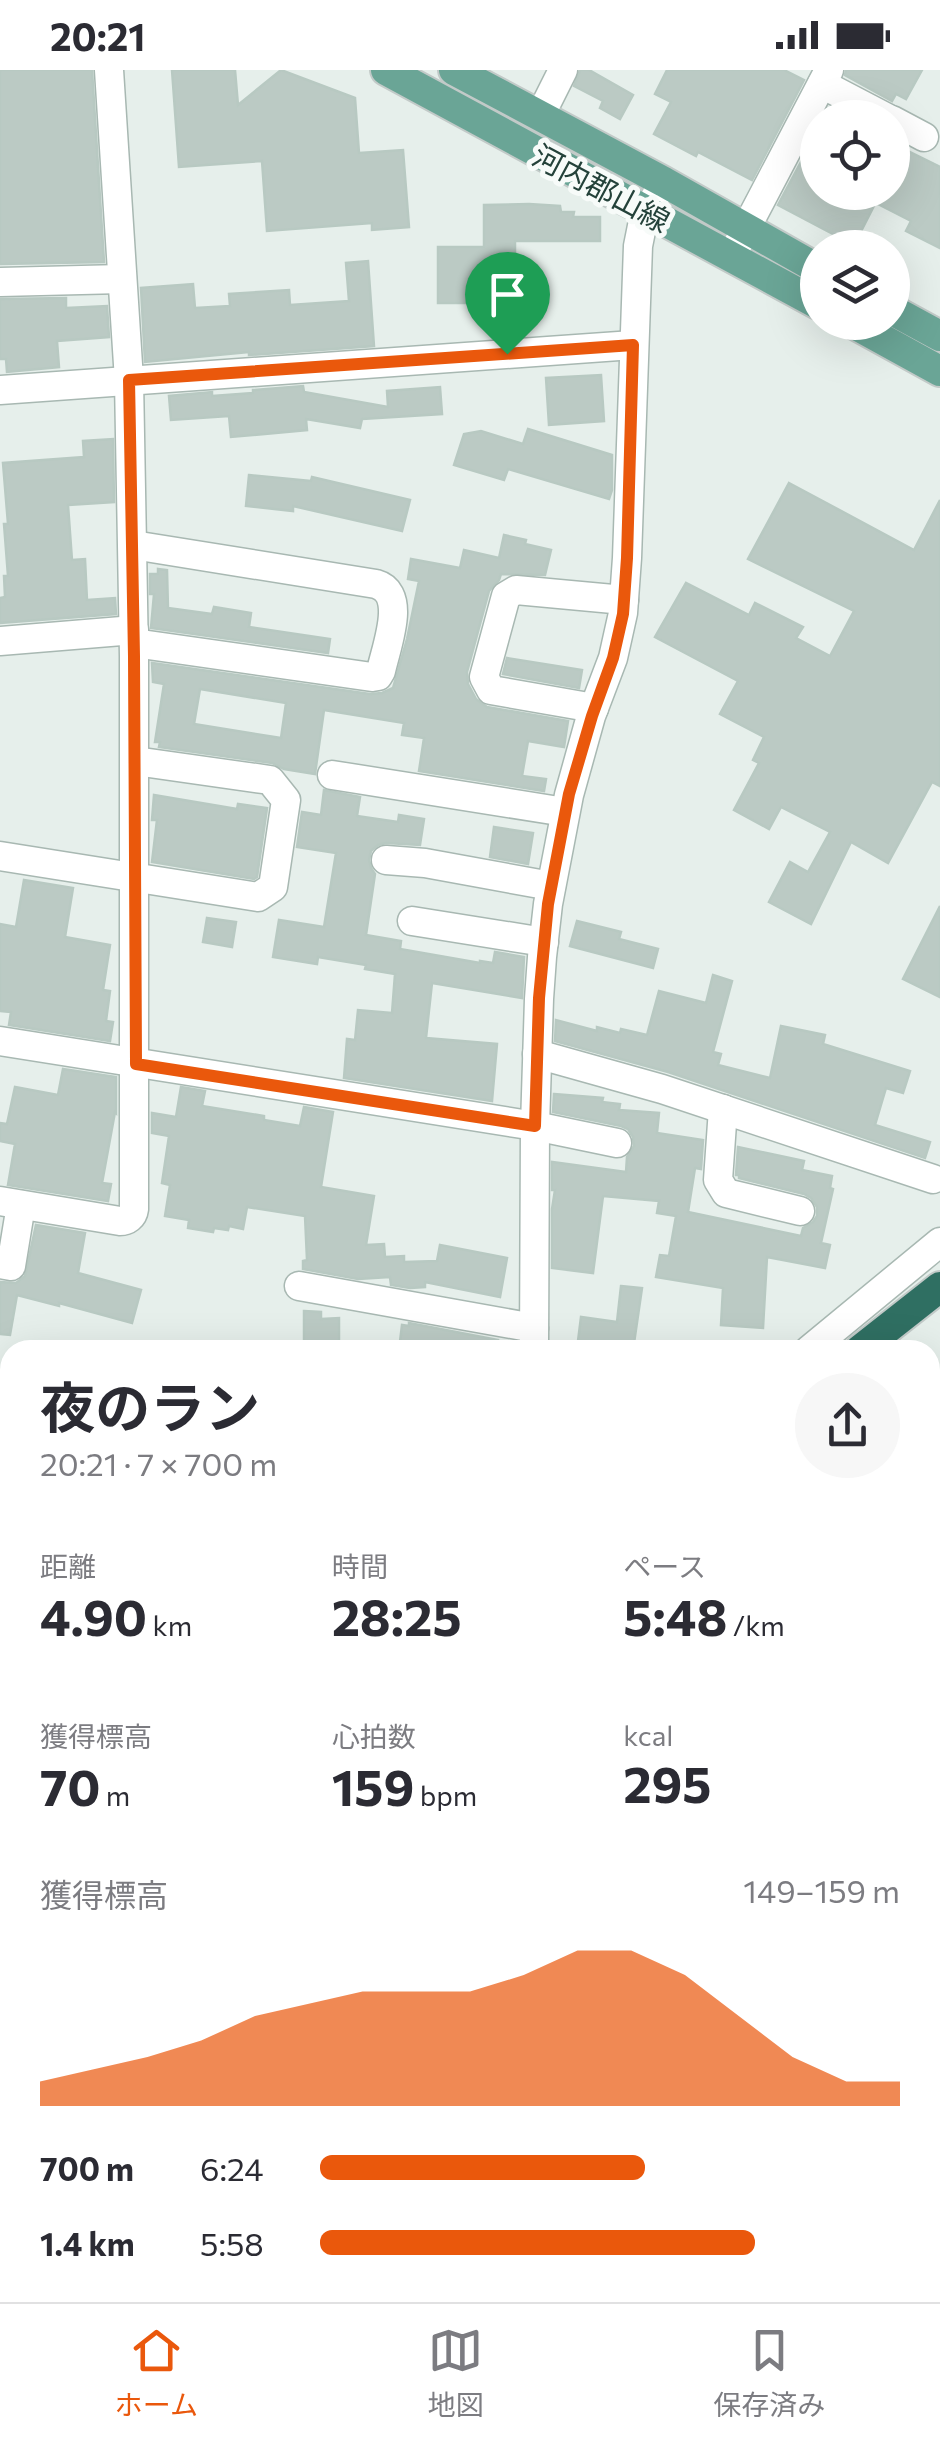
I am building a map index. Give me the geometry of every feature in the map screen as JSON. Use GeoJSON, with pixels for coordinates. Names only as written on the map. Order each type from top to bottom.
{"type":"FeatureCollection","features":[{"type":"Feature","properties":{"kind":"highway"},"geometry":{"type":"LineString","coordinates":[[873,1340],[940,1287]]}},
{"type":"Feature","properties":{"kind":"highway"},"geometry":{"type":"LineString","coordinates":[[904,1340],[940,1306]]}},
{"type":"Feature","properties":{"kind":"main road","name":"河内郡山線"},"geometry":{"type":"LineString","coordinates":[[386,70],[800,294]]}},
{"type":"Feature","properties":{"kind":"main road","name":"河内郡山線"},"geometry":{"type":"LineString","coordinates":[[454,70],[800,259]]}},
{"type":"Feature","properties":{"kind":"main road"},"geometry":{"type":"LineString","coordinates":[[910,320],[940,336]]}},
{"type":"Feature","properties":{"kind":"main road"},"geometry":{"type":"LineString","coordinates":[[884,340],[940,371]]}},
{"type":"Feature","properties":{"kind":"street"},"geometry":{"type":"LineString","coordinates":[[0,1264],[11,1266],[11,1203],[120,1220],[126,1220],[134,1209],[134,637],[129,380],[108,70]]}},
{"type":"Feature","properties":{"kind":"street"},"geometry":{"type":"LineString","coordinates":[[540,116],[562,70]]}},
{"type":"Feature","properties":{"kind":"street"},"geometry":{"type":"LineString","coordinates":[[731,257],[826,77],[861,100]]}},
{"type":"Feature","properties":{"kind":"street"},"geometry":{"type":"LineString","coordinates":[[910,130],[924,137]]}},
{"type":"Feature","properties":{"kind":"street"},"geometry":{"type":"LineString","coordinates":[[299,1286],[534,1339],[535,1126],[544,942],[566,812],[594,708],[620,633],[627,558],[639,234],[664,182]]}},
{"type":"Feature","properties":{"kind":"street"},"geometry":{"type":"LineString","coordinates":[[0,282],[122,280]]}},
{"type":"Feature","properties":{"kind":"street"},"geometry":{"type":"LineString","coordinates":[[0,390],[633,345]]}},
{"type":"Feature","properties":{"kind":"street"},"geometry":{"type":"LineString","coordinates":[[0,641],[134,637],[372,677],[381,671],[394,611],[393,596],[384,586],[132,545]]}},
{"type":"Feature","properties":{"kind":"street"},"geometry":{"type":"LineString","coordinates":[[594,708],[491,690],[484,677],[506,596],[516,590],[624,600]]}},
{"type":"Feature","properties":{"kind":"street"},"geometry":{"type":"LineString","coordinates":[[0,856],[258,897],[273,887],[286,800],[270,780],[134,761]]}},
{"type":"Feature","properties":{"kind":"street"},"geometry":{"type":"LineString","coordinates":[[332,775],[566,812]]}},
{"type":"Feature","properties":{"kind":"street"},"geometry":{"type":"LineString","coordinates":[[386,860],[425,863],[551,886]]}},
{"type":"Feature","properties":{"kind":"street"},"geometry":{"type":"LineString","coordinates":[[412,921],[544,942]]}},
{"type":"Feature","properties":{"kind":"street"},"geometry":{"type":"LineString","coordinates":[[0,1041],[617,1142]]}},
{"type":"Feature","properties":{"kind":"street"},"geometry":{"type":"LineString","coordinates":[[537,1054],[662,1089],[934,1179]]}},
{"type":"Feature","properties":{"kind":"street"},"geometry":{"type":"LineString","coordinates":[[723,1109],[718,1180],[726,1193],[800,1210]]}},
{"type":"Feature","properties":{"kind":"street"},"geometry":{"type":"LineString","coordinates":[[821,1340],[940,1242]]}},
{"type":"Feature","properties":{"kind":"building"},"geometry":{"type":"Polygon","coordinates":[[[0,70],[92,70],[104,262],[0,264],[0,70]]]}},
{"type":"Feature","properties":{"kind":"building"},"geometry":{"type":"Polygon","coordinates":[[[172,70],[235,70],[238,105],[281,70],[355,98],[359,153],[403,150],[409,227],[372,230],[372,223],[267,231],[262,161],[179,167],[172,70]]]}},
{"type":"Feature","properties":{"kind":"building"},"geometry":{"type":"Polygon","coordinates":[[[580,70],[589,70],[633,95],[620,119],[600,108],[603,101],[574,86],[580,70]]]}},
{"type":"Feature","properties":{"kind":"building"},"geometry":{"type":"Polygon","coordinates":[[[667,70],[784,70],[804,80],[752,180],[654,134],[671,102],[655,94],[667,70]]]}},
{"type":"Feature","properties":{"kind":"building"},"geometry":{"type":"Polygon","coordinates":[[[846,70],[922,70],[906,99],[896,94],[893,100],[845,75],[846,70]]]}},
{"type":"Feature","properties":{"kind":"building"},"geometry":{"type":"Polygon","coordinates":[[[910,152],[940,167],[940,248],[906,230],[911,221],[890,210],[910,210],[910,152]]]}},
{"type":"Feature","properties":{"kind":"building"},"geometry":{"type":"Polygon","coordinates":[[[800,164],[800,210],[872,210],[862,230],[826,230],[778,205],[800,164]]]}},
{"type":"Feature","properties":{"kind":"building"},"geometry":{"type":"Polygon","coordinates":[[[484,205],[560,206],[561,212],[574,212],[573,217],[600,217],[600,241],[515,241],[515,336],[493,337],[493,303],[438,303],[438,247],[484,247],[484,205]]]}},
{"type":"Feature","properties":{"kind":"building"},"geometry":{"type":"Polygon","coordinates":[[[368,261],[374,346],[145,362],[141,288],[193,284],[195,308],[230,306],[229,294],[289,290],[290,305],[349,301],[346,263],[368,261]]]}},
{"type":"Feature","properties":{"kind":"building"},"geometry":{"type":"Polygon","coordinates":[[[66,298],[66,308],[107,306],[109,337],[57,341],[59,367],[7,372],[6,359],[0,359],[0,299],[66,298]]]}},
{"type":"Feature","properties":{"kind":"building"},"geometry":{"type":"Polygon","coordinates":[[[601,375],[604,421],[549,425],[546,378],[601,375]]]}},
{"type":"Feature","properties":{"kind":"building"},"geometry":{"type":"Polygon","coordinates":[[[303,386],[304,392],[388,407],[387,391],[440,387],[442,414],[362,419],[360,428],[306,419],[307,430],[231,437],[229,416],[171,420],[169,396],[253,393],[303,386]]]}},
{"type":"Feature","properties":{"kind":"building"},"geometry":{"type":"Polygon","coordinates":[[[528,429],[612,455],[609,499],[508,469],[504,480],[454,465],[464,434],[481,431],[523,444],[528,429]]]}},
{"type":"Feature","properties":{"kind":"building"},"geometry":{"type":"Polygon","coordinates":[[[113,439],[114,502],[68,505],[72,560],[85,559],[87,600],[115,598],[116,614],[0,623],[0,598],[5,597],[4,576],[8,576],[3,463],[84,457],[83,441],[113,439]]]}},
{"type":"Feature","properties":{"kind":"building"},"geometry":{"type":"Polygon","coordinates":[[[249,475],[311,481],[312,477],[410,500],[402,531],[293,506],[293,511],[246,506],[249,475]]]}},
{"type":"Feature","properties":{"kind":"building"},"geometry":{"type":"Polygon","coordinates":[[[789,483],[914,550],[940,500],[940,786],[932,782],[888,863],[851,842],[811,924],[769,902],[790,862],[808,872],[830,832],[781,807],[769,829],[734,810],[759,763],[753,760],[764,737],[720,714],[738,681],[655,637],[686,583],[749,615],[755,603],[803,627],[796,638],[830,656],[854,611],[748,559],[789,483]]]}},
{"type":"Feature","properties":{"kind":"building"},"geometry":{"type":"Polygon","coordinates":[[[504,535],[551,550],[545,575],[501,574],[489,591],[467,672],[468,684],[476,699],[487,707],[568,721],[564,747],[528,741],[522,776],[546,779],[544,791],[419,771],[424,738],[402,735],[404,723],[324,710],[315,774],[272,763],[159,747],[160,742],[155,742],[164,684],[153,682],[152,663],[382,693],[393,688],[407,639],[419,581],[408,579],[411,559],[460,568],[464,550],[499,558],[504,535]],[[200,689],[194,724],[281,738],[286,703],[200,689]]]}},
{"type":"Feature","properties":{"kind":"building"},"geometry":{"type":"Polygon","coordinates":[[[158,569],[167,570],[168,608],[212,614],[214,607],[251,613],[249,627],[330,639],[328,653],[151,628],[154,594],[150,594],[150,574],[158,574],[158,569]]]}},
{"type":"Feature","properties":{"kind":"building"},"geometry":{"type":"Polygon","coordinates":[[[507,658],[582,670],[579,688],[503,674],[507,658]]]}},
{"type":"Feature","properties":{"kind":"building"},"geometry":{"type":"Polygon","coordinates":[[[324,790],[360,797],[357,816],[398,822],[399,815],[424,819],[420,845],[386,843],[371,851],[369,860],[375,874],[366,935],[401,941],[400,949],[480,963],[493,963],[495,952],[524,957],[522,998],[432,983],[426,1038],[497,1044],[492,1101],[344,1078],[347,1039],[355,1040],[358,1010],[392,1013],[395,974],[318,957],[317,964],[273,957],[279,920],[324,927],[336,853],[297,847],[302,812],[321,815],[324,790]]]}},
{"type":"Feature","properties":{"kind":"building"},"geometry":{"type":"Polygon","coordinates":[[[154,795],[237,809],[238,804],[267,808],[257,877],[152,862],[157,820],[152,820],[154,795]]]}},
{"type":"Feature","properties":{"kind":"building"},"geometry":{"type":"Polygon","coordinates":[[[494,827],[533,833],[528,864],[490,857],[494,827]]]}},
{"type":"Feature","properties":{"kind":"building"},"geometry":{"type":"Polygon","coordinates":[[[24,880],[73,888],[65,937],[110,945],[103,990],[110,991],[106,1021],[113,1022],[110,1041],[9,1025],[11,1012],[0,1011],[0,924],[16,927],[24,880]]]}},
{"type":"Feature","properties":{"kind":"building"},"geometry":{"type":"Polygon","coordinates":[[[940,906],[940,997],[903,979],[940,906]]]}},
{"type":"Feature","properties":{"kind":"building"},"geometry":{"type":"Polygon","coordinates":[[[207,918],[236,922],[232,947],[203,942],[207,918]]]}},
{"type":"Feature","properties":{"kind":"building"},"geometry":{"type":"Polygon","coordinates":[[[577,921],[621,932],[619,939],[658,949],[653,968],[570,946],[577,921]]]}},
{"type":"Feature","properties":{"kind":"building"},"geometry":{"type":"Polygon","coordinates":[[[713,975],[732,981],[713,1052],[721,1054],[718,1065],[770,1078],[781,1026],[825,1035],[823,1044],[910,1071],[903,1093],[886,1088],[875,1125],[930,1142],[925,1158],[668,1072],[555,1041],[556,1020],[597,1031],[597,1027],[647,1035],[659,991],[706,1003],[713,975]]]}},
{"type":"Feature","properties":{"kind":"building"},"geometry":{"type":"Polygon","coordinates":[[[63,1069],[116,1077],[116,1113],[102,1183],[111,1184],[108,1201],[8,1185],[15,1144],[0,1141],[0,1123],[7,1124],[15,1087],[58,1095],[63,1069]]]}},
{"type":"Feature","properties":{"kind":"building"},"geometry":{"type":"Polygon","coordinates":[[[181,1087],[205,1091],[202,1106],[300,1126],[304,1107],[333,1112],[321,1187],[374,1196],[366,1245],[384,1244],[385,1257],[404,1256],[404,1262],[437,1261],[440,1245],[507,1258],[500,1297],[425,1282],[425,1287],[391,1285],[390,1277],[358,1279],[303,1269],[303,1261],[307,1260],[305,1216],[247,1207],[243,1229],[229,1226],[228,1230],[214,1228],[213,1232],[188,1228],[189,1220],[165,1216],[170,1185],[162,1183],[169,1136],[152,1133],[152,1113],[176,1117],[181,1087]]]}},
{"type":"Feature","properties":{"kind":"building"},"geometry":{"type":"Polygon","coordinates":[[[554,1094],[603,1098],[602,1102],[620,1104],[619,1110],[659,1113],[657,1133],[703,1140],[701,1169],[695,1168],[688,1212],[801,1236],[803,1228],[813,1222],[817,1207],[811,1198],[736,1175],[738,1147],[804,1161],[802,1170],[832,1176],[833,1189],[821,1243],[830,1245],[825,1268],[767,1257],[763,1328],[721,1325],[723,1288],[656,1277],[660,1255],[669,1256],[676,1216],[657,1213],[659,1201],[603,1196],[593,1273],[552,1268],[552,1162],[626,1172],[627,1157],[634,1146],[628,1129],[621,1126],[553,1112],[554,1094]]]}},
{"type":"Feature","properties":{"kind":"building"},"geometry":{"type":"Polygon","coordinates":[[[36,1225],[85,1233],[78,1273],[141,1290],[132,1323],[17,1295],[10,1335],[0,1334],[0,1282],[16,1283],[25,1276],[36,1225]]]}},
{"type":"Feature","properties":{"kind":"building"},"geometry":{"type":"Polygon","coordinates":[[[621,1286],[642,1288],[634,1340],[578,1340],[581,1317],[617,1322],[621,1286]]]}},
{"type":"Feature","properties":{"kind":"building"},"geometry":{"type":"Polygon","coordinates":[[[304,1311],[321,1312],[321,1319],[339,1318],[339,1340],[304,1340],[304,1311]]]}},
{"type":"Feature","properties":{"kind":"building"},"geometry":{"type":"Polygon","coordinates":[[[402,1325],[498,1340],[400,1340],[402,1325]]]}},
{"type":"Feature","properties":{"kind":"route"},"geometry":{"type":"LineString","coordinates":[[633,345],[623,614],[613,658],[569,794],[558,844],[539,998],[535,1126],[136,1064],[129,380],[507,354],[633,345]]}}]}
